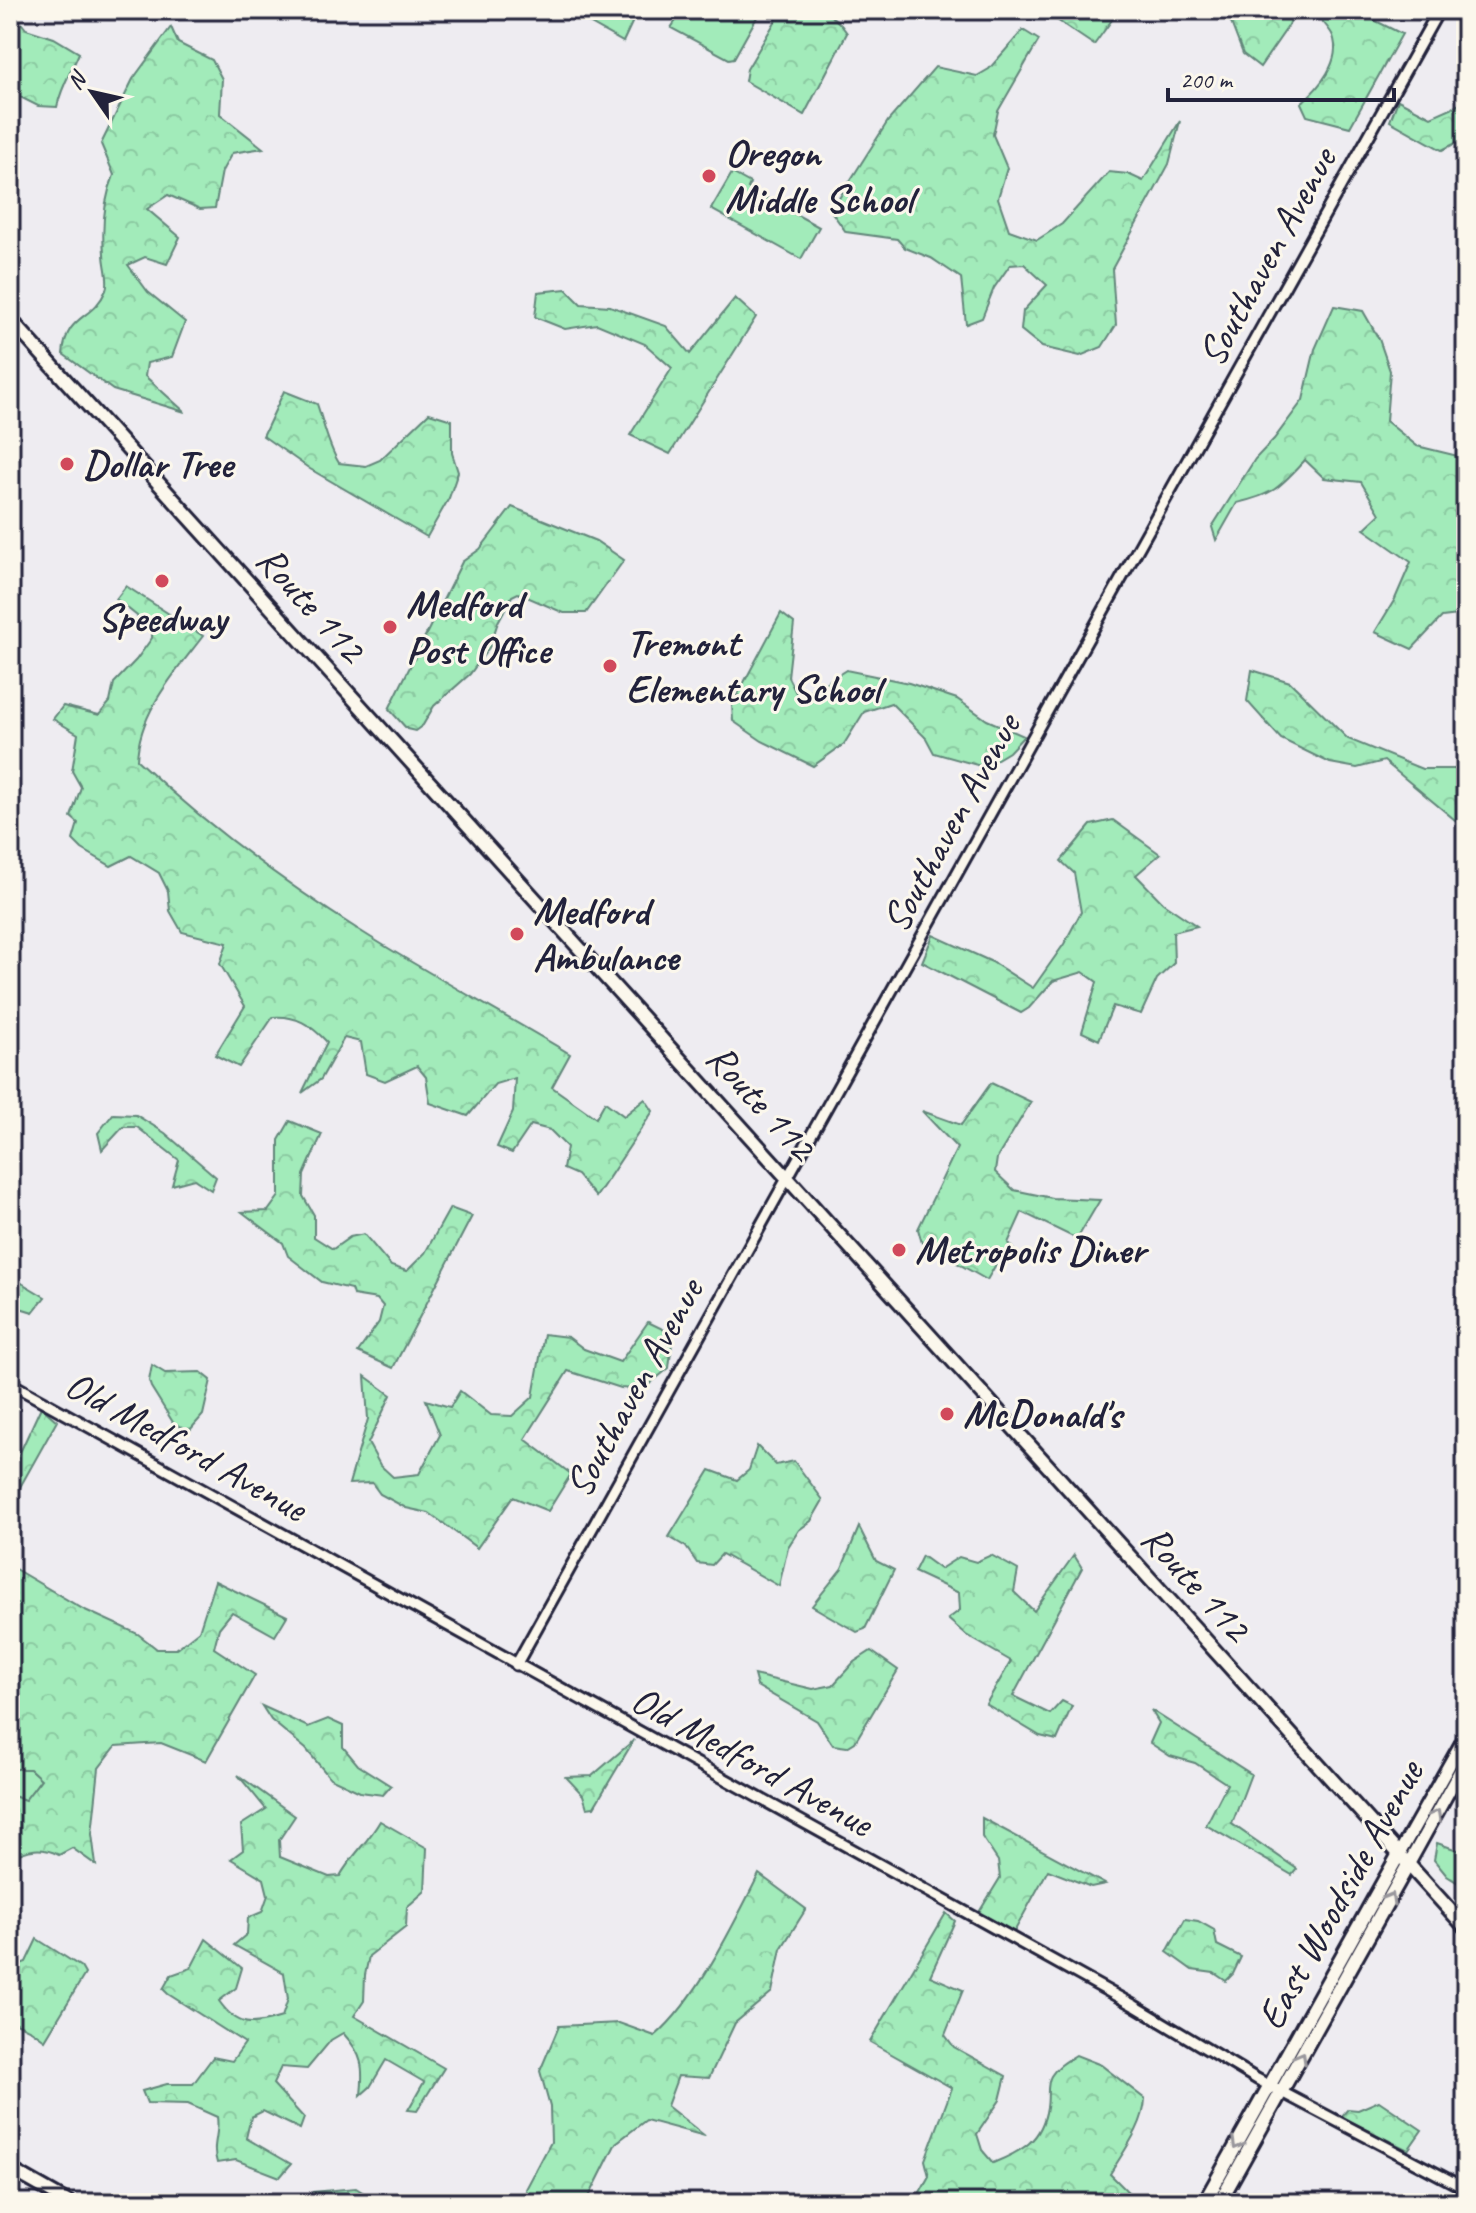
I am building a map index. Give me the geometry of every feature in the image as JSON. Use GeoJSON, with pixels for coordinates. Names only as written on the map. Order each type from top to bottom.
{"type":"FeatureCollection","features":[{"type":"Feature","properties":{"kind":"main road","name":"Route 112"},"geometry":{"type":"LineString","coordinates":[[10,319],[1466,1928]]}},
{"type":"Feature","properties":{"kind":"main road","name":"East Woodside Avenue"},"geometry":{"type":"LineString","coordinates":[[1204,2203],[1466,1735]]}},
{"type":"Feature","properties":{"kind":"main road","name":"East Woodside Avenue"},"geometry":{"type":"LineString","coordinates":[[1219,2203],[1466,1760]]}},
{"type":"Feature","properties":{"kind":"main road"},"geometry":{"type":"LineString","coordinates":[[10,2169],[70,2203]]}},
{"type":"Feature","properties":{"kind":"street","name":"Southaven Avenue"},"geometry":{"type":"LineString","coordinates":[[516,1665],[1439,10]]}},
{"type":"Feature","properties":{"kind":"street","name":"Old Medford Avenue"},"geometry":{"type":"LineString","coordinates":[[10,1383],[1135,2006],[1282,2093],[1466,2189]]}},
{"type":"Feature","properties":{"kind":"green space"},"geometry":{"type":"Polygon","coordinates":[[[11,10],[26,29],[54,38],[79,53],[57,107],[38,106],[10,92],[11,10]]]}},
{"type":"Feature","properties":{"kind":"green space"},"geometry":{"type":"Polygon","coordinates":[[[566,10],[638,10],[623,42],[566,10]]]}},
{"type":"Feature","properties":{"kind":"green space"},"geometry":{"type":"Polygon","coordinates":[[[683,10],[761,10],[734,58],[729,59],[671,28],[683,10]]]}},
{"type":"Feature","properties":{"kind":"green space"},"geometry":{"type":"Polygon","coordinates":[[[782,10],[819,11],[834,18],[847,33],[804,115],[745,81],[747,69],[782,10]]]}},
{"type":"Feature","properties":{"kind":"green space"},"geometry":{"type":"Polygon","coordinates":[[[1042,10],[1119,10],[1094,45],[1042,10]]]}},
{"type":"Feature","properties":{"kind":"green space"},"geometry":{"type":"Polygon","coordinates":[[[1229,10],[1304,10],[1294,11],[1289,25],[1260,67],[1243,54],[1228,15],[1229,10]]]}},
{"type":"Feature","properties":{"kind":"green space"},"geometry":{"type":"Polygon","coordinates":[[[1312,10],[1354,10],[1402,34],[1350,127],[1307,116],[1301,103],[1321,82],[1334,55],[1333,36],[1312,10]]]}},
{"type":"Feature","properties":{"kind":"green space"},"geometry":{"type":"Polygon","coordinates":[[[171,27],[178,43],[212,60],[222,79],[220,114],[263,148],[232,153],[222,171],[215,208],[200,209],[168,195],[147,209],[180,237],[167,264],[145,257],[128,265],[148,292],[185,322],[172,357],[147,363],[145,376],[185,412],[113,390],[63,354],[69,331],[101,300],[107,286],[104,224],[114,175],[101,144],[133,79],[171,27]]]}},
{"type":"Feature","properties":{"kind":"green space"},"geometry":{"type":"Polygon","coordinates":[[[1023,30],[1039,40],[998,111],[993,135],[1007,168],[998,198],[1009,230],[1037,240],[1062,224],[1109,172],[1128,174],[1143,181],[1180,121],[1169,164],[1112,269],[1116,325],[1102,347],[1080,356],[1042,347],[1021,330],[1023,311],[1047,285],[1024,264],[1010,265],[994,288],[982,318],[966,324],[961,278],[931,258],[905,248],[897,239],[846,232],[831,211],[888,121],[935,67],[977,76],[989,69],[1023,30]]]}},
{"type":"Feature","properties":{"kind":"green space"},"geometry":{"type":"Polygon","coordinates":[[[1466,95],[1466,138],[1442,150],[1390,121],[1398,100],[1431,117],[1458,105],[1466,95]]]}},
{"type":"Feature","properties":{"kind":"green space"},"geometry":{"type":"Polygon","coordinates":[[[732,173],[750,183],[748,188],[819,227],[801,259],[711,209],[732,173]]]}},
{"type":"Feature","properties":{"kind":"green space"},"geometry":{"type":"Polygon","coordinates":[[[566,289],[581,304],[610,306],[666,326],[690,354],[735,298],[756,317],[670,454],[630,435],[672,368],[645,344],[597,324],[565,329],[535,317],[538,292],[566,289]]]}},
{"type":"Feature","properties":{"kind":"green space"},"geometry":{"type":"Polygon","coordinates":[[[1334,306],[1363,311],[1379,339],[1390,371],[1386,421],[1417,446],[1466,458],[1466,614],[1442,617],[1412,649],[1375,632],[1395,599],[1411,562],[1364,529],[1380,514],[1361,482],[1324,478],[1305,460],[1276,489],[1237,503],[1216,540],[1212,527],[1255,459],[1303,400],[1315,349],[1334,306]]]}},
{"type":"Feature","properties":{"kind":"green space"},"geometry":{"type":"Polygon","coordinates":[[[284,391],[317,404],[339,463],[366,466],[380,460],[429,413],[452,420],[452,453],[458,472],[449,498],[427,537],[310,469],[263,436],[284,391]]]}},
{"type":"Feature","properties":{"kind":"green space"},"geometry":{"type":"Polygon","coordinates":[[[512,507],[596,541],[624,560],[586,613],[564,613],[518,593],[512,596],[490,646],[470,674],[434,706],[423,725],[415,731],[407,729],[389,709],[462,562],[480,549],[512,507]]]}},
{"type":"Feature","properties":{"kind":"green space"},"geometry":{"type":"Polygon","coordinates":[[[126,586],[203,636],[151,709],[139,742],[137,760],[216,829],[330,911],[570,1054],[552,1087],[596,1118],[605,1102],[624,1116],[645,1099],[653,1111],[596,1197],[577,1175],[563,1169],[567,1147],[550,1130],[531,1125],[512,1153],[497,1147],[513,1112],[515,1078],[495,1084],[468,1116],[430,1103],[426,1077],[417,1066],[385,1081],[366,1074],[361,1042],[344,1038],[321,1079],[302,1093],[327,1042],[303,1022],[281,1017],[273,1017],[239,1067],[215,1055],[245,1006],[220,964],[227,943],[182,932],[170,911],[168,891],[159,873],[131,856],[111,866],[73,840],[78,823],[71,817],[81,787],[72,771],[78,734],[53,719],[63,706],[99,715],[110,702],[114,683],[152,638],[152,628],[116,599],[126,586]]]}},
{"type":"Feature","properties":{"kind":"green space"},"geometry":{"type":"Polygon","coordinates":[[[781,613],[794,623],[788,677],[796,693],[814,690],[846,670],[909,683],[957,699],[987,720],[1024,736],[1009,752],[984,767],[934,753],[926,738],[891,703],[864,712],[844,744],[813,766],[762,741],[733,721],[732,705],[781,613]]]}},
{"type":"Feature","properties":{"kind":"green space"},"geometry":{"type":"Polygon","coordinates":[[[1252,670],[1290,682],[1348,739],[1422,769],[1459,769],[1459,791],[1466,799],[1466,829],[1384,761],[1357,768],[1330,763],[1281,739],[1247,701],[1252,670]]]}},
{"type":"Feature","properties":{"kind":"green space"},"geometry":{"type":"Polygon","coordinates":[[[1113,820],[1160,854],[1136,875],[1163,903],[1197,926],[1173,932],[1174,963],[1157,979],[1141,1014],[1113,1006],[1099,1040],[1082,1032],[1097,982],[1083,972],[1053,981],[1021,1013],[922,962],[933,935],[992,962],[1033,988],[1064,944],[1081,912],[1074,873],[1061,861],[1091,825],[1113,820]]]}},
{"type":"Feature","properties":{"kind":"green space"},"geometry":{"type":"Polygon","coordinates":[[[991,1083],[1031,1102],[997,1158],[995,1172],[1014,1190],[1052,1198],[1100,1200],[1077,1239],[1022,1212],[1008,1243],[1025,1264],[1003,1252],[987,1280],[922,1243],[918,1229],[957,1148],[922,1111],[961,1125],[991,1083]]]}},
{"type":"Feature","properties":{"kind":"green space"},"geometry":{"type":"Polygon","coordinates":[[[113,1114],[136,1115],[165,1133],[216,1177],[211,1190],[194,1179],[172,1185],[179,1160],[137,1127],[123,1127],[102,1150],[98,1133],[113,1114]]]}},
{"type":"Feature","properties":{"kind":"green space"},"geometry":{"type":"Polygon","coordinates":[[[290,1121],[322,1134],[304,1175],[303,1196],[314,1215],[314,1237],[333,1249],[350,1237],[364,1234],[391,1266],[407,1271],[425,1253],[450,1208],[472,1216],[393,1368],[358,1352],[379,1322],[383,1306],[377,1299],[353,1295],[351,1289],[322,1282],[288,1256],[283,1243],[242,1212],[268,1211],[279,1196],[279,1140],[290,1121]]]}},
{"type":"Feature","properties":{"kind":"green space"},"geometry":{"type":"Polygon","coordinates":[[[10,1276],[45,1297],[33,1312],[20,1308],[10,1299],[10,1276]]]}},
{"type":"Feature","properties":{"kind":"green space"},"geometry":{"type":"Polygon","coordinates":[[[648,1322],[673,1334],[669,1368],[642,1390],[621,1388],[568,1371],[525,1439],[571,1474],[548,1511],[513,1497],[477,1548],[429,1513],[406,1508],[380,1494],[372,1483],[349,1484],[368,1419],[365,1376],[391,1395],[368,1443],[380,1465],[393,1477],[419,1474],[440,1435],[426,1400],[450,1407],[460,1391],[491,1415],[512,1416],[533,1397],[544,1334],[568,1337],[584,1349],[620,1362],[648,1322]]]}},
{"type":"Feature","properties":{"kind":"green space"},"geometry":{"type":"Polygon","coordinates":[[[152,1365],[165,1373],[201,1372],[211,1380],[203,1415],[190,1430],[174,1424],[151,1387],[152,1365]]]}},
{"type":"Feature","properties":{"kind":"green space"},"geometry":{"type":"Polygon","coordinates":[[[41,1407],[57,1421],[10,1505],[10,1474],[41,1407]]]}},
{"type":"Feature","properties":{"kind":"green space"},"geometry":{"type":"Polygon","coordinates":[[[757,1446],[776,1465],[794,1461],[823,1500],[811,1521],[799,1530],[788,1547],[779,1586],[722,1554],[712,1565],[697,1563],[686,1547],[669,1537],[710,1470],[737,1480],[749,1470],[757,1446]]]}},
{"type":"Feature","properties":{"kind":"green space"},"geometry":{"type":"Polygon","coordinates":[[[859,1527],[876,1561],[894,1570],[865,1629],[857,1632],[812,1606],[842,1568],[859,1527]]]}},
{"type":"Feature","properties":{"kind":"green space"},"geometry":{"type":"Polygon","coordinates":[[[991,1555],[1018,1570],[1014,1592],[1034,1611],[1074,1555],[1082,1568],[1013,1696],[1050,1714],[1062,1701],[1072,1706],[1057,1740],[1040,1736],[986,1704],[1011,1661],[966,1635],[948,1619],[960,1610],[959,1593],[914,1572],[922,1556],[940,1569],[959,1557],[976,1562],[991,1555]]]}},
{"type":"Feature","properties":{"kind":"green space"},"geometry":{"type":"Polygon","coordinates":[[[10,1566],[83,1609],[138,1634],[157,1649],[176,1649],[199,1631],[215,1581],[287,1616],[275,1636],[232,1612],[219,1628],[214,1648],[255,1675],[206,1761],[161,1743],[116,1746],[99,1768],[92,1834],[96,1865],[72,1848],[59,1855],[34,1850],[10,1858],[10,1795],[25,1800],[41,1779],[30,1769],[15,1769],[10,1776],[10,1566]]]}},
{"type":"Feature","properties":{"kind":"green space"},"geometry":{"type":"Polygon","coordinates":[[[871,1651],[898,1670],[855,1742],[847,1747],[833,1745],[817,1721],[757,1686],[754,1675],[813,1689],[833,1685],[854,1662],[871,1651]]]}},
{"type":"Feature","properties":{"kind":"green space"},"geometry":{"type":"Polygon","coordinates":[[[262,1706],[308,1727],[328,1719],[343,1726],[343,1747],[358,1765],[391,1786],[383,1795],[360,1792],[330,1778],[306,1749],[271,1720],[262,1706]]]}},
{"type":"Feature","properties":{"kind":"green space"},"geometry":{"type":"Polygon","coordinates":[[[1151,1710],[1251,1774],[1232,1824],[1297,1869],[1292,1875],[1206,1825],[1227,1784],[1195,1763],[1170,1756],[1150,1743],[1159,1723],[1151,1710]]]}},
{"type":"Feature","properties":{"kind":"green space"},"geometry":{"type":"Polygon","coordinates":[[[634,1740],[594,1807],[587,1808],[583,1795],[566,1777],[592,1776],[634,1740]]]}},
{"type":"Feature","properties":{"kind":"green space"},"geometry":{"type":"Polygon","coordinates":[[[14,1769],[30,1769],[41,1779],[25,1801],[10,1795],[10,1776],[14,1769]]]}},
{"type":"Feature","properties":{"kind":"green space"},"geometry":{"type":"Polygon","coordinates":[[[238,1775],[295,1816],[279,1840],[280,1857],[329,1877],[340,1876],[380,1821],[427,1848],[425,1891],[407,1907],[406,1927],[369,1956],[364,2001],[354,2016],[444,2068],[417,2111],[408,2110],[424,2082],[386,2060],[370,2087],[361,2095],[361,2062],[343,2033],[331,2040],[307,2069],[281,2067],[273,2084],[304,2118],[300,2129],[263,2111],[251,2117],[246,2138],[291,2164],[280,2177],[236,2160],[217,2163],[217,2117],[188,2104],[147,2103],[142,2091],[167,2084],[193,2084],[213,2057],[232,2061],[245,2043],[163,1989],[171,1975],[191,1968],[206,1939],[242,1968],[236,1988],[219,2001],[233,2016],[254,2023],[282,2017],[288,1999],[284,1973],[234,1945],[247,1934],[248,1918],[262,1912],[268,1895],[264,1879],[231,1859],[243,1850],[241,1825],[266,1809],[238,1775]]]}},
{"type":"Feature","properties":{"kind":"green space"},"geometry":{"type":"Polygon","coordinates":[[[982,1818],[1105,1884],[1091,1887],[1048,1870],[1013,1934],[978,1914],[1000,1878],[998,1861],[982,1837],[982,1818]]]}},
{"type":"Feature","properties":{"kind":"green space"},"geometry":{"type":"Polygon","coordinates":[[[1437,1843],[1466,1853],[1466,1888],[1447,1876],[1434,1860],[1437,1843]]]}},
{"type":"Feature","properties":{"kind":"green space"},"geometry":{"type":"Polygon","coordinates":[[[759,1874],[806,1909],[781,1949],[772,1992],[735,2023],[709,2078],[678,2076],[667,2106],[705,2136],[646,2120],[616,2143],[586,2203],[530,2203],[526,2189],[551,2142],[550,2107],[540,2071],[559,2026],[619,2023],[655,2036],[671,2021],[700,1982],[759,1874]]]}},
{"type":"Feature","properties":{"kind":"green space"},"geometry":{"type":"Polygon","coordinates":[[[946,1913],[955,1921],[930,1976],[963,1990],[945,2035],[954,2047],[1006,2076],[1000,2100],[977,2134],[982,2150],[993,2163],[1029,2143],[1044,2119],[1051,2076],[1076,2055],[1101,2065],[1145,2099],[1137,2129],[1110,2174],[1130,2194],[1127,2203],[914,2203],[929,2176],[925,2160],[952,2088],[870,2042],[946,1913]]]}},
{"type":"Feature","properties":{"kind":"green space"},"geometry":{"type":"Polygon","coordinates":[[[1185,1919],[1198,1921],[1214,1930],[1217,1945],[1241,1957],[1226,1981],[1214,1973],[1192,1970],[1167,1952],[1185,1919]]]}},
{"type":"Feature","properties":{"kind":"green space"},"geometry":{"type":"Polygon","coordinates":[[[37,1939],[81,1967],[85,1974],[45,2040],[10,2020],[10,1968],[26,1962],[37,1939]]]}},
{"type":"Feature","properties":{"kind":"green space"},"geometry":{"type":"Polygon","coordinates":[[[1379,2101],[1422,2130],[1408,2150],[1341,2117],[1348,2109],[1358,2110],[1379,2101]]]}},
{"type":"Feature","properties":{"kind":"green space"},"geometry":{"type":"Polygon","coordinates":[[[356,2188],[367,2195],[362,2203],[305,2203],[313,2192],[356,2188]]]}},
{"type":"Feature","properties":{"kind":"place","name":"Oregon Middle School"},"geometry":{"type":"Point","coordinates":[709,176]}},
{"type":"Feature","properties":{"kind":"place","name":"Dollar Tree"},"geometry":{"type":"Point","coordinates":[67,464]}},
{"type":"Feature","properties":{"kind":"place","name":"Speedway"},"geometry":{"type":"Point","coordinates":[162,581]}},
{"type":"Feature","properties":{"kind":"place","name":"Medford Post Office"},"geometry":{"type":"Point","coordinates":[390,627]}},
{"type":"Feature","properties":{"kind":"place","name":"Tremont Elementary School"},"geometry":{"type":"Point","coordinates":[610,666]}},
{"type":"Feature","properties":{"kind":"place","name":"Medford Ambulance"},"geometry":{"type":"Point","coordinates":[517,934]}},
{"type":"Feature","properties":{"kind":"place","name":"Metropolis Diner"},"geometry":{"type":"Point","coordinates":[899,1250]}},
{"type":"Feature","properties":{"kind":"place","name":"McDonald's"},"geometry":{"type":"Point","coordinates":[947,1414]}}]}
